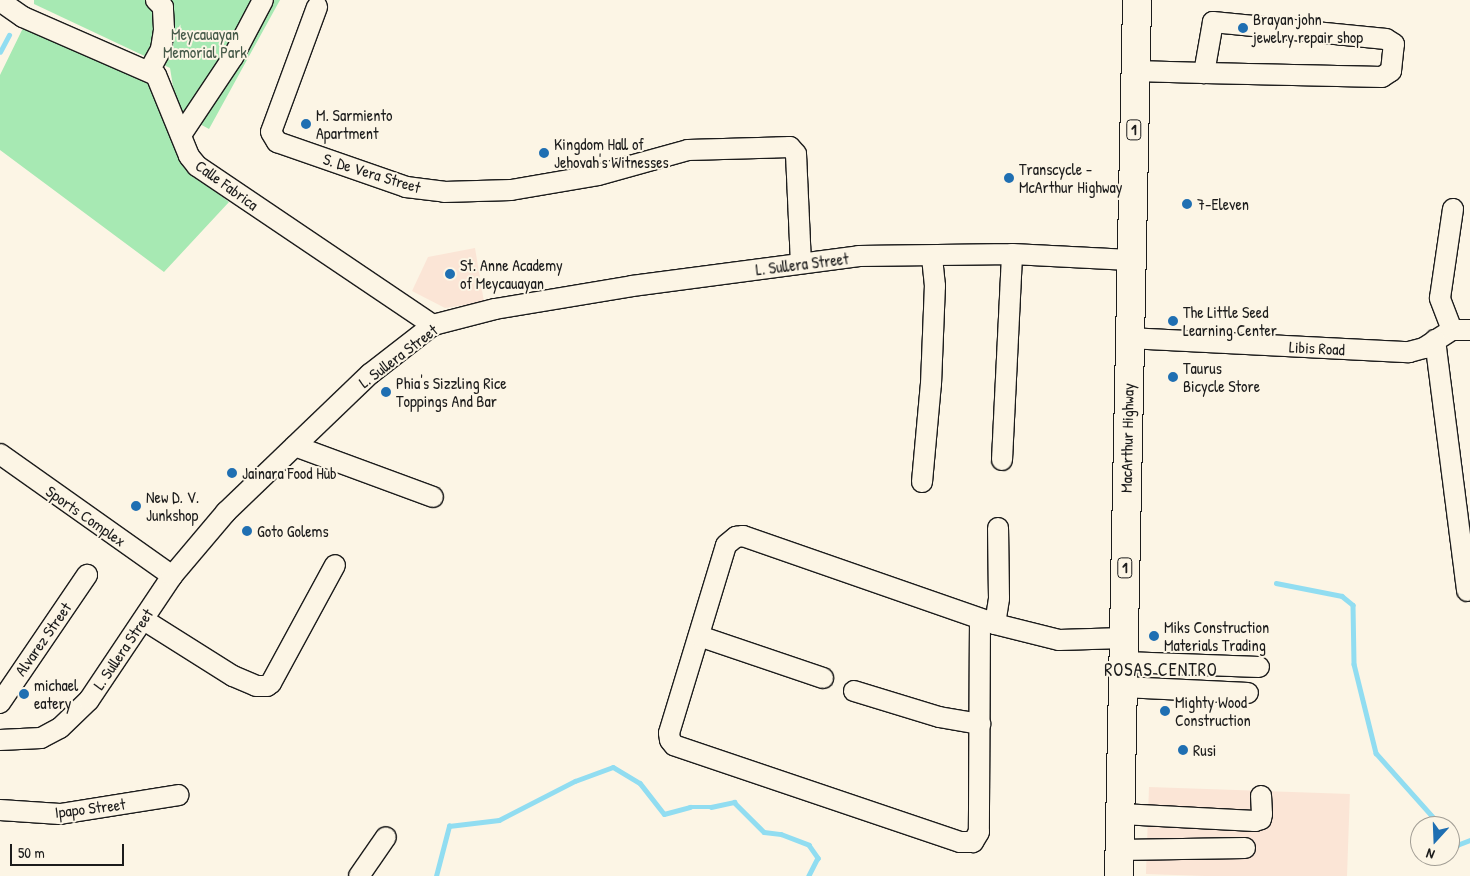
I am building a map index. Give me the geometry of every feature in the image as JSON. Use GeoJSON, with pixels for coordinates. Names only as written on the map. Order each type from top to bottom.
{"type":"FeatureCollection","features":[{"type":"Feature","properties":{"kind":"highway","name":"MacArthur Highway"},"geometry":{"type":"LineString","coordinates":[[1119,863],[1124,662],[1128,338],[1137,0]]}},
{"type":"Feature","properties":{"kind":"street"},"geometry":{"type":"LineString","coordinates":[[0,1],[23,17],[150,71],[161,49],[164,29],[163,7],[156,0]]}},
{"type":"Feature","properties":{"kind":"street"},"geometry":{"type":"LineString","coordinates":[[181,135],[233,57],[263,0]]}},
{"type":"Feature","properties":{"kind":"street","name":"S. De Vera Street"},"geometry":{"type":"LineString","coordinates":[[318,7],[271,132],[277,142],[406,187],[444,192],[511,190],[598,174],[688,150],[790,147],[796,154],[800,263]]}},
{"type":"Feature","properties":{"kind":"street"},"geometry":{"type":"LineString","coordinates":[[1135,71],[1204,73],[1382,77],[1391,71],[1394,44],[1386,39],[1213,22],[1204,73]]}},
{"type":"Feature","properties":{"kind":"street","name":"Calle Fabrica"},"geometry":{"type":"LineString","coordinates":[[150,71],[162,84],[189,156],[203,171],[433,325]]}},
{"type":"Feature","properties":{"kind":"street"},"geometry":{"type":"LineString","coordinates":[[1453,210],[1440,298],[1453,334],[1467,591]]}},
{"type":"Feature","properties":{"kind":"street"},"geometry":{"type":"LineString","coordinates":[[1002,460],[1012,254]]}},
{"type":"Feature","properties":{"kind":"street","name":"L. Sullera Street"},"geometry":{"type":"LineString","coordinates":[[0,740],[40,738],[60,728],[89,700],[172,576],[226,512],[370,374],[433,325],[495,309],[800,263],[860,256],[1012,254],[1130,260]]}},
{"type":"Feature","properties":{"kind":"street"},"geometry":{"type":"LineString","coordinates":[[922,482],[932,374],[935,286],[932,256]]}},
{"type":"Feature","properties":{"kind":"street","name":"Libis Road"},"geometry":{"type":"LineString","coordinates":[[1128,338],[1408,352],[1424,348],[1453,334]]}},
{"type":"Feature","properties":{"kind":"street"},"geometry":{"type":"LineString","coordinates":[[294,446],[433,497]]}},
{"type":"Feature","properties":{"kind":"street","name":"Sports Complex"},"geometry":{"type":"LineString","coordinates":[[0,454],[172,576]]}},
{"type":"Feature","properties":{"kind":"street"},"geometry":{"type":"LineString","coordinates":[[998,528],[999,598],[987,622],[980,724],[979,832],[973,842],[966,843],[674,745],[669,733],[726,545],[736,537],[743,536],[987,622],[1059,640],[1124,662],[1248,693]]}},
{"type":"Feature","properties":{"kind":"street"},"geometry":{"type":"LineString","coordinates":[[144,620],[233,676],[256,686],[267,686],[271,683],[335,565]]}},
{"type":"Feature","properties":{"kind":"street","name":"Alvarez Street"},"geometry":{"type":"LineString","coordinates":[[0,703],[87,575]]}},
{"type":"Feature","properties":{"kind":"street"},"geometry":{"type":"LineString","coordinates":[[699,636],[823,678]]}},
{"type":"Feature","properties":{"kind":"street"},"geometry":{"type":"LineString","coordinates":[[1124,662],[1259,667]]}},
{"type":"Feature","properties":{"kind":"street"},"geometry":{"type":"LineString","coordinates":[[854,691],[939,716],[980,724]]}},
{"type":"Feature","properties":{"kind":"street","name":"Ipapo Street"},"geometry":{"type":"LineString","coordinates":[[0,810],[60,814],[178,795]]}},
{"type":"Feature","properties":{"kind":"street"},"geometry":{"type":"LineString","coordinates":[[1121,814],[1255,821],[1261,819],[1261,796]]}},
{"type":"Feature","properties":{"kind":"street"},"geometry":{"type":"LineString","coordinates":[[359,876],[386,837]]}},
{"type":"Feature","properties":{"kind":"street"},"geometry":{"type":"LineString","coordinates":[[1119,863],[1245,848]]}},
{"type":"Feature","properties":{"kind":"shaded area","name":"St. Anne Academy of Meycauayan"},"geometry":{"type":"Polygon","coordinates":[[[475,248],[484,302],[445,308],[412,291],[428,257],[475,248]]]}},
{"type":"Feature","properties":{"kind":"shaded area"},"geometry":{"type":"Polygon","coordinates":[[[1149,787],[1350,794],[1347,876],[1146,874],[1149,787]]]}},
{"type":"Feature","properties":{"kind":"green space","name":"Meycauayan Memorial Park"},"geometry":{"type":"Polygon","coordinates":[[[34,0],[280,0],[209,129],[187,117],[176,105],[170,68],[34,4],[34,0]]]}},
{"type":"Feature","properties":{"kind":"green space"},"geometry":{"type":"Polygon","coordinates":[[[23,28],[153,85],[183,166],[229,202],[164,272],[0,150],[0,75],[23,28]]]}},
{"type":"Feature","properties":{"kind":"waterway"},"geometry":{"type":"LineString","coordinates":[[0,52],[9,35]]}},
{"type":"Feature","properties":{"kind":"waterway"},"geometry":{"type":"LineString","coordinates":[[1276,583],[1342,596],[1353,605],[1354,664],[1376,753],[1432,816]]}},
{"type":"Feature","properties":{"kind":"waterway"},"geometry":{"type":"LineString","coordinates":[[436,876],[449,826],[499,820],[575,781],[613,767],[640,783],[664,814],[690,807],[711,807],[734,802],[764,832],[781,834],[809,845],[818,858],[809,876]]}},
{"type":"Feature","properties":{"kind":"waterway"},"geometry":{"type":"LineString","coordinates":[[1460,844],[1470,840]]}},
{"type":"Feature","properties":{"kind":"place","name":"Brayan john jewelry repair shop"},"geometry":{"type":"Point","coordinates":[1243,28]}},
{"type":"Feature","properties":{"kind":"place","name":"M. Sarmiento Apartment"},"geometry":{"type":"Point","coordinates":[306,124]}},
{"type":"Feature","properties":{"kind":"place","name":"Kingdom Hall of Jehovah's Witnesses"},"geometry":{"type":"Point","coordinates":[544,153]}},
{"type":"Feature","properties":{"kind":"place","name":"Transcycle - McArthur Highway"},"geometry":{"type":"Point","coordinates":[1009,178]}},
{"type":"Feature","properties":{"kind":"place","name":"7-Eleven"},"geometry":{"type":"Point","coordinates":[1187,204]}},
{"type":"Feature","properties":{"kind":"place","name":"St. Anne Academy of Meycauayan"},"geometry":{"type":"Point","coordinates":[450,274]}},
{"type":"Feature","properties":{"kind":"place","name":"The Little Seed Learning Center"},"geometry":{"type":"Point","coordinates":[1173,321]}},
{"type":"Feature","properties":{"kind":"place","name":"Taurus Bicycle Store"},"geometry":{"type":"Point","coordinates":[1173,377]}},
{"type":"Feature","properties":{"kind":"place","name":"Phia's Sizzling Rice Toppings And Bar"},"geometry":{"type":"Point","coordinates":[386,392]}},
{"type":"Feature","properties":{"kind":"place","name":"Jainara Food Hub"},"geometry":{"type":"Point","coordinates":[232,473]}},
{"type":"Feature","properties":{"kind":"place","name":"New D. V. Junkshop"},"geometry":{"type":"Point","coordinates":[136,506]}},
{"type":"Feature","properties":{"kind":"place","name":"Goto Golems"},"geometry":{"type":"Point","coordinates":[247,531]}},
{"type":"Feature","properties":{"kind":"place","name":"Miks Construction Materials Trading"},"geometry":{"type":"Point","coordinates":[1154,636]}},
{"type":"Feature","properties":{"kind":"place","name":"michael eatery"},"geometry":{"type":"Point","coordinates":[24,694]}},
{"type":"Feature","properties":{"kind":"place","name":"Mighty Wood Construction"},"geometry":{"type":"Point","coordinates":[1165,711]}},
{"type":"Feature","properties":{"kind":"place","name":"Rusi"},"geometry":{"type":"Point","coordinates":[1183,750]}},
{"type":"Feature","properties":{"kind":"district","name":"ROSAS CENTRO"},"geometry":{"type":"Point","coordinates":[1161,670]}}]}
